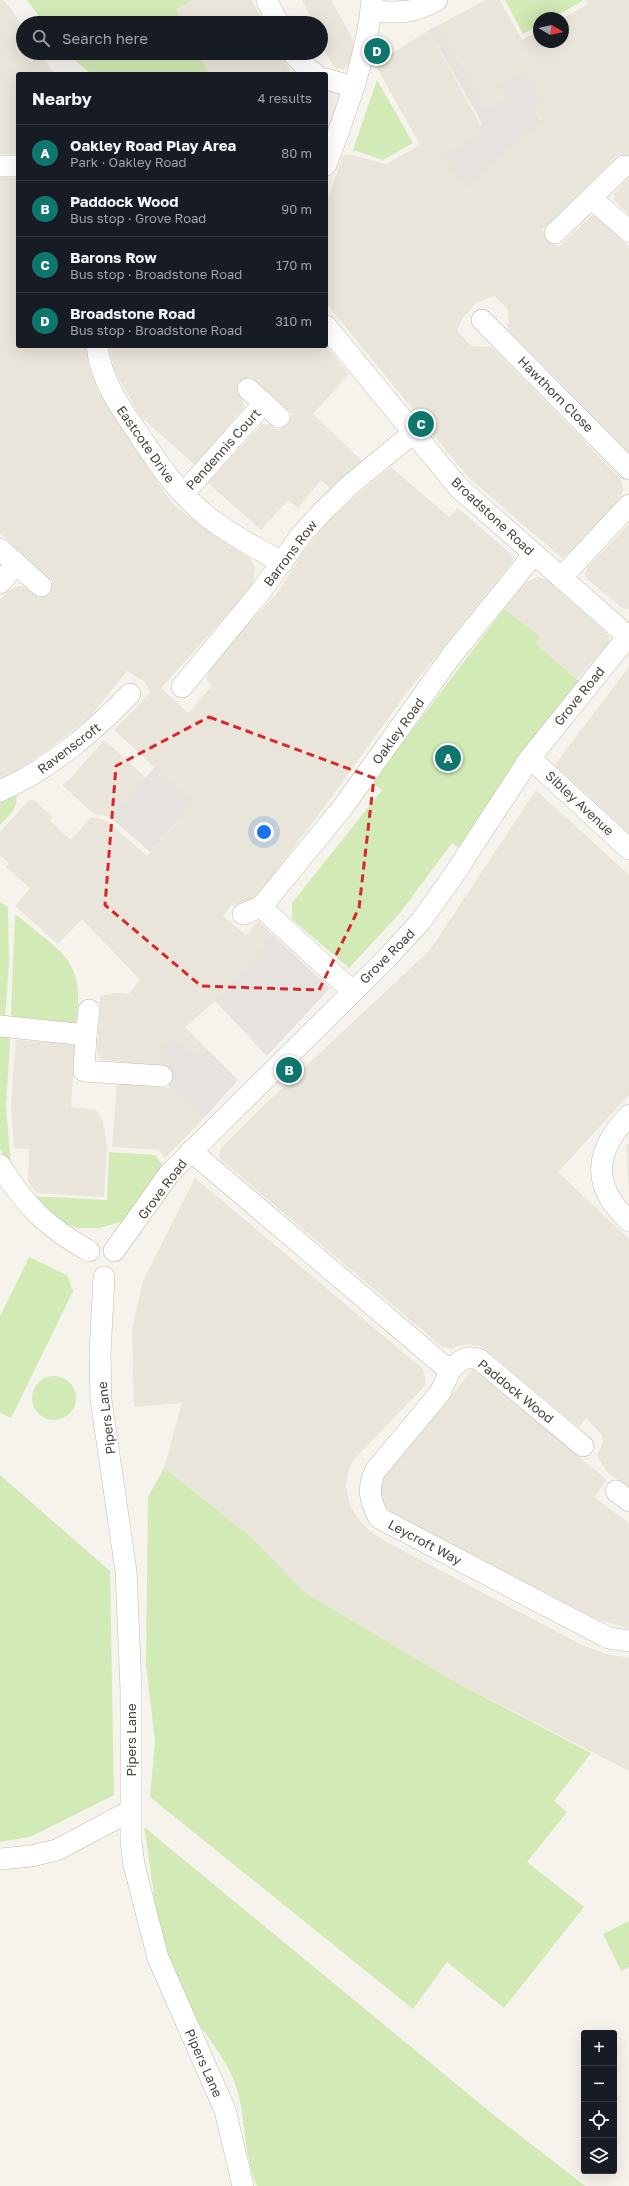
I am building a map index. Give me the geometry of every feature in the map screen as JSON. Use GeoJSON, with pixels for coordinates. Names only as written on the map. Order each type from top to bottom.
{"type":"FeatureCollection","features":[{"type":"Feature","properties":{"kind":"street"},"geometry":{"type":"LineString","coordinates":[[328,159],[354,87],[365,48],[371,5],[401,13],[412,12],[438,0]]}},
{"type":"Feature","properties":{"kind":"street"},"geometry":{"type":"LineString","coordinates":[[267,1],[274,16]]}},
{"type":"Feature","properties":{"kind":"street"},"geometry":{"type":"LineString","coordinates":[[300,60],[312,72]]}},
{"type":"Feature","properties":{"kind":"street"},"geometry":{"type":"LineString","coordinates":[[328,79],[354,87]]}},
{"type":"Feature","properties":{"kind":"street"},"geometry":{"type":"LineString","coordinates":[[0,166],[16,166]]}},
{"type":"Feature","properties":{"kind":"street"},"geometry":{"type":"LineString","coordinates":[[555,233],[624,166]]}},
{"type":"Feature","properties":{"kind":"street"},"geometry":{"type":"LineString","coordinates":[[591,198],[629,232]]}},
{"type":"Feature","properties":{"kind":"street","name":"Hawthorn Close"},"geometry":{"type":"LineString","coordinates":[[482,320],[629,469]]}},
{"type":"Feature","properties":{"kind":"street","name":"Broadstone Road"},"geometry":{"type":"LineString","coordinates":[[328,328],[361,366],[413,433],[459,488],[628,636]]}},
{"type":"Feature","properties":{"kind":"street","name":"Eastcote Drive"},"geometry":{"type":"LineString","coordinates":[[97,348],[104,375],[112,395],[163,471],[183,494],[209,518],[282,563]]}},
{"type":"Feature","properties":{"kind":"street","name":"Pendennis Court"},"geometry":{"type":"LineString","coordinates":[[248,389],[279,417]]}},
{"type":"Feature","properties":{"kind":"street","name":"Pendennis Court"},"geometry":{"type":"LineString","coordinates":[[183,494],[264,403]]}},
{"type":"Feature","properties":{"kind":"street","name":"Barrons Row"},"geometry":{"type":"LineString","coordinates":[[182,687],[282,563],[302,534],[348,486],[413,433]]}},
{"type":"Feature","properties":{"kind":"street"},"geometry":{"type":"LineString","coordinates":[[561,578],[629,505]]}},
{"type":"Feature","properties":{"kind":"street"},"geometry":{"type":"LineString","coordinates":[[0,550],[41,586]]}},
{"type":"Feature","properties":{"kind":"street","name":"Oakley Road"},"geometry":{"type":"LineString","coordinates":[[352,991],[252,910],[343,807],[452,655],[534,554]]}},
{"type":"Feature","properties":{"kind":"street"},"geometry":{"type":"LineString","coordinates":[[0,583],[16,564]]}},
{"type":"Feature","properties":{"kind":"street","name":"Grove Road"},"geometry":{"type":"LineString","coordinates":[[114,1252],[169,1174],[386,959],[421,921],[453,876],[530,758],[628,636]]}},
{"type":"Feature","properties":{"kind":"street","name":"Ravenscroft"},"geometry":{"type":"LineString","coordinates":[[0,790],[42,770],[102,723],[130,694]]}},
{"type":"Feature","properties":{"kind":"street","name":"Sibley Avenue"},"geometry":{"type":"LineString","coordinates":[[530,758],[629,849]]}},
{"type":"Feature","properties":{"kind":"street"},"geometry":{"type":"LineString","coordinates":[[89,1010],[84,1070],[162,1076]]}},
{"type":"Feature","properties":{"kind":"street"},"geometry":{"type":"LineString","coordinates":[[0,1026],[86,1035]]}},
{"type":"Feature","properties":{"kind":"street"},"geometry":{"type":"LineString","coordinates":[[629,1115],[608,1139],[601,1171],[609,1198],[616,1209],[629,1221]]}},
{"type":"Feature","properties":{"kind":"street"},"geometry":{"type":"LineString","coordinates":[[191,1151],[450,1371]]}},
{"type":"Feature","properties":{"kind":"street"},"geometry":{"type":"LineString","coordinates":[[0,1165],[8,1179],[42,1220],[65,1238],[89,1251]]}},
{"type":"Feature","properties":{"kind":"street"},"geometry":{"type":"LineString","coordinates":[[102,1245],[114,1252],[117,1261],[114,1272],[104,1277],[95,1276],[88,1270],[85,1260],[89,1251],[102,1245]]}},
{"type":"Feature","properties":{"kind":"street","name":"Pipers Lane"},"geometry":{"type":"LineString","coordinates":[[104,1277],[100,1353],[101,1400],[126,1571],[131,1690],[130,1811],[131,1842],[134,1865],[158,1958],[225,2110],[243,2186]]}},
{"type":"Feature","properties":{"kind":"street","name":"Paddock Wood"},"geometry":{"type":"LineString","coordinates":[[450,1371],[462,1359],[474,1357],[480,1360],[583,1446]]}},
{"type":"Feature","properties":{"kind":"street","name":"Leycroft Way"},"geometry":{"type":"LineString","coordinates":[[450,1371],[440,1393],[375,1470],[370,1482],[369,1493],[371,1502],[379,1518],[609,1638],[629,1641]]}},
{"type":"Feature","properties":{"kind":"street"},"geometry":{"type":"LineString","coordinates":[[0,1859],[30,1856],[57,1850],[130,1811]]}},
{"type":"Feature","properties":{"kind":"highlighted area"},"geometry":{"type":"Polygon","coordinates":[[[209,717],[374,778],[359,908],[319,990],[201,986],[105,905],[116,766],[209,717]]]}},
{"type":"Feature","properties":{"kind":"shaded area"},"geometry":{"type":"Polygon","coordinates":[[[0,0],[3,0],[16,17],[16,60],[44,60],[53,72],[16,72],[16,155],[0,154],[0,0]]]}},
{"type":"Feature","properties":{"kind":"shaded area"},"geometry":{"type":"Polygon","coordinates":[[[193,0],[251,0],[260,16],[180,16],[176,9],[193,0]]]}},
{"type":"Feature","properties":{"kind":"shaded area"},"geometry":{"type":"Polygon","coordinates":[[[302,0],[331,0],[355,43],[349,65],[343,69],[335,68],[328,57],[328,16],[310,16],[302,0]]]}},
{"type":"Feature","properties":{"kind":"shaded area"},"geometry":{"type":"Polygon","coordinates":[[[485,0],[500,0],[522,40],[533,34],[533,48],[569,48],[569,15],[588,4],[586,0],[629,0],[629,163],[619,154],[542,230],[559,247],[591,216],[596,216],[629,246],[629,453],[508,330],[508,309],[494,296],[476,303],[462,319],[457,331],[471,346],[492,347],[621,479],[623,491],[617,503],[563,559],[468,477],[328,305],[328,198],[343,156],[348,154],[386,164],[420,145],[375,64],[429,30],[481,126],[480,131],[468,140],[442,155],[542,120],[530,107],[498,87],[505,99],[486,109],[439,25],[485,0]]]}},
{"type":"Feature","properties":{"kind":"shaded area"},"geometry":{"type":"Polygon","coordinates":[[[439,25],[486,109],[505,99],[498,87],[525,70],[542,101],[531,107],[542,121],[465,188],[442,155],[468,140],[480,131],[481,122],[429,30],[439,25]]]}},
{"type":"Feature","properties":{"kind":"shaded area"},"geometry":{"type":"Polygon","coordinates":[[[202,60],[285,60],[291,72],[208,72],[202,60]]]}},
{"type":"Feature","properties":{"kind":"shaded area"},"geometry":{"type":"Polygon","coordinates":[[[0,176],[16,178],[16,348],[86,348],[89,366],[98,391],[164,492],[177,508],[250,559],[255,567],[252,587],[161,688],[188,713],[212,686],[207,680],[209,667],[278,592],[303,553],[327,523],[391,467],[449,517],[458,508],[515,558],[405,695],[334,794],[264,887],[248,903],[231,905],[223,916],[246,935],[258,921],[273,935],[215,1001],[185,1027],[204,1046],[192,1057],[165,1062],[160,1066],[99,1059],[97,1053],[100,996],[115,993],[129,994],[140,980],[82,919],[58,944],[15,906],[30,888],[6,867],[9,863],[0,855],[0,832],[29,800],[35,801],[53,817],[50,821],[71,840],[91,817],[107,821],[147,856],[194,803],[114,730],[151,692],[145,682],[127,671],[89,718],[45,752],[8,776],[0,779],[0,600],[9,590],[20,586],[25,587],[39,598],[53,582],[0,533],[0,176]]]}},
{"type":"Feature","properties":{"kind":"shaded area"},"geometry":{"type":"Polygon","coordinates":[[[629,178],[629,215],[614,200],[614,194],[629,178]]]}},
{"type":"Feature","properties":{"kind":"shaded area"},"geometry":{"type":"Polygon","coordinates":[[[109,348],[328,348],[349,374],[313,414],[362,461],[330,488],[321,480],[298,508],[288,500],[261,530],[208,483],[262,424],[269,424],[279,431],[293,414],[250,376],[236,392],[243,400],[244,407],[195,465],[140,416],[114,370],[109,348]]]}},
{"type":"Feature","properties":{"kind":"shaded area"},"geometry":{"type":"Polygon","coordinates":[[[629,524],[629,609],[626,609],[622,608],[585,577],[587,568],[629,524]]]}},
{"type":"Feature","properties":{"kind":"shaded area"},"geometry":{"type":"Polygon","coordinates":[[[538,577],[547,580],[606,632],[609,637],[609,642],[577,679],[536,644],[541,637],[504,609],[524,583],[538,577]]]}},
{"type":"Feature","properties":{"kind":"shaded area"},"geometry":{"type":"Polygon","coordinates":[[[629,667],[629,833],[557,767],[556,763],[629,667]]]}},
{"type":"Feature","properties":{"kind":"shaded area"},"geometry":{"type":"Polygon","coordinates":[[[104,740],[146,778],[110,817],[94,814],[62,785],[68,781],[104,740]]]}},
{"type":"Feature","properties":{"kind":"shaded area"},"geometry":{"type":"Polygon","coordinates":[[[155,767],[194,803],[150,852],[110,817],[155,767]]]}},
{"type":"Feature","properties":{"kind":"shaded area"},"geometry":{"type":"Polygon","coordinates":[[[536,790],[629,875],[629,1095],[558,1172],[629,1239],[629,1488],[608,1473],[597,1456],[603,1443],[602,1435],[586,1418],[579,1427],[482,1347],[468,1344],[448,1349],[441,1346],[219,1158],[220,1149],[263,1106],[430,950],[536,790]]]}},
{"type":"Feature","properties":{"kind":"shaded area"},"geometry":{"type":"Polygon","coordinates":[[[273,935],[330,988],[267,1056],[215,1001],[273,935]]]}},
{"type":"Feature","properties":{"kind":"shaded area"},"geometry":{"type":"Polygon","coordinates":[[[173,1037],[192,1057],[204,1046],[238,1080],[203,1119],[167,1084],[160,1066],[164,1062],[156,1054],[173,1037]]]}},
{"type":"Feature","properties":{"kind":"shaded area"},"geometry":{"type":"Polygon","coordinates":[[[16,1040],[70,1044],[75,1048],[71,1107],[96,1110],[103,1121],[107,1147],[104,1197],[36,1193],[28,1181],[29,1149],[14,1148],[11,1103],[16,1040]]]}},
{"type":"Feature","properties":{"kind":"shaded area"},"geometry":{"type":"Polygon","coordinates":[[[117,1083],[171,1088],[203,1119],[165,1158],[159,1150],[112,1147],[117,1083]]]}},
{"type":"Feature","properties":{"kind":"shaded area"},"geometry":{"type":"Polygon","coordinates":[[[629,1143],[629,1195],[626,1146],[629,1143]]]}},
{"type":"Feature","properties":{"kind":"shaded area"},"geometry":{"type":"Polygon","coordinates":[[[195,1178],[423,1369],[426,1382],[424,1387],[353,1460],[349,1469],[346,1486],[350,1505],[359,1520],[370,1531],[385,1541],[582,1645],[610,1655],[629,1658],[629,1771],[450,1679],[304,1592],[249,1535],[164,1468],[182,1403],[134,1407],[132,1329],[143,1281],[195,1178]]]}},
{"type":"Feature","properties":{"kind":"shaded area"},"geometry":{"type":"Polygon","coordinates":[[[473,1369],[607,1480],[594,1497],[629,1523],[629,1629],[597,1619],[395,1516],[382,1502],[379,1492],[384,1477],[473,1369]]]}},
{"type":"Feature","properties":{"kind":"green space"},"geometry":{"type":"Polygon","coordinates":[[[27,0],[193,0],[176,9],[180,16],[39,16],[27,0]]]}},
{"type":"Feature","properties":{"kind":"green space"},"geometry":{"type":"Polygon","coordinates":[[[505,0],[583,1],[563,12],[533,12],[533,28],[523,34],[505,0]]]}},
{"type":"Feature","properties":{"kind":"green space"},"geometry":{"type":"Polygon","coordinates":[[[75,60],[202,60],[208,72],[89,72],[75,60]]]}},
{"type":"Feature","properties":{"kind":"green space"},"geometry":{"type":"Polygon","coordinates":[[[377,80],[413,143],[383,160],[353,150],[377,80]]]}},
{"type":"Feature","properties":{"kind":"green space"},"geometry":{"type":"Polygon","coordinates":[[[504,609],[541,637],[536,644],[580,682],[459,848],[452,843],[400,913],[349,968],[292,919],[292,903],[382,790],[372,783],[504,609]]]}},
{"type":"Feature","properties":{"kind":"green space"},"geometry":{"type":"Polygon","coordinates":[[[16,794],[17,799],[15,807],[0,825],[0,799],[16,794]]]}},
{"type":"Feature","properties":{"kind":"green space"},"geometry":{"type":"Polygon","coordinates":[[[0,902],[8,907],[9,964],[5,1018],[0,1014],[0,902]]]}},
{"type":"Feature","properties":{"kind":"green space"},"geometry":{"type":"Polygon","coordinates":[[[15,915],[57,949],[73,970],[77,984],[78,1001],[76,1022],[14,1020],[11,1014],[15,915]]]}},
{"type":"Feature","properties":{"kind":"green space"},"geometry":{"type":"Polygon","coordinates":[[[6,1035],[10,1040],[6,1106],[11,1166],[8,1164],[0,1149],[0,1036],[6,1035]]]}},
{"type":"Feature","properties":{"kind":"green space"},"geometry":{"type":"Polygon","coordinates":[[[109,1152],[155,1155],[163,1166],[123,1221],[100,1228],[77,1228],[53,1218],[33,1196],[107,1200],[109,1152]]]}},
{"type":"Feature","properties":{"kind":"green space"},"geometry":{"type":"Polygon","coordinates":[[[29,1257],[67,1275],[73,1291],[11,1418],[0,1413],[0,1317],[29,1257]]]}},
{"type":"Feature","properties":{"kind":"green space"},"geometry":{"type":"Polygon","coordinates":[[[50,1376],[58,1376],[63,1377],[70,1382],[75,1389],[75,1407],[70,1414],[63,1419],[50,1420],[42,1417],[35,1410],[32,1402],[32,1394],[35,1386],[42,1379],[50,1376]]]}},
{"type":"Feature","properties":{"kind":"green space"},"geometry":{"type":"Polygon","coordinates":[[[164,1468],[249,1535],[304,1592],[450,1679],[591,1753],[554,1801],[567,1812],[527,1862],[584,1907],[504,2008],[447,1962],[413,2009],[150,1797],[155,1741],[146,1664],[148,1497],[164,1468]]]}},
{"type":"Feature","properties":{"kind":"green space"},"geometry":{"type":"Polygon","coordinates":[[[0,1475],[110,1571],[114,1795],[30,1837],[0,1842],[0,1475]]]}},
{"type":"Feature","properties":{"kind":"green space"},"geometry":{"type":"Polygon","coordinates":[[[144,1827],[495,2116],[585,2186],[257,2186],[249,2158],[240,2100],[236,2086],[225,2062],[186,2005],[173,1977],[166,1957],[157,1914],[144,1827]]]}},
{"type":"Feature","properties":{"kind":"green space"},"geometry":{"type":"Polygon","coordinates":[[[629,1921],[629,1967],[621,1971],[603,1934],[629,1921]]]}},
{"type":"Feature","properties":{"kind":"place","name":"Broadstone Road"},"geometry":{"type":"Point","coordinates":[377,51]}},
{"type":"Feature","properties":{"kind":"place","name":"Barons Row"},"geometry":{"type":"Point","coordinates":[421,424]}},
{"type":"Feature","properties":{"kind":"place","name":"Oakley Road Play Area"},"geometry":{"type":"Point","coordinates":[448,758]}},
{"type":"Feature","properties":{"kind":"place","name":"Paddock Wood"},"geometry":{"type":"Point","coordinates":[289,1070]}}]}
